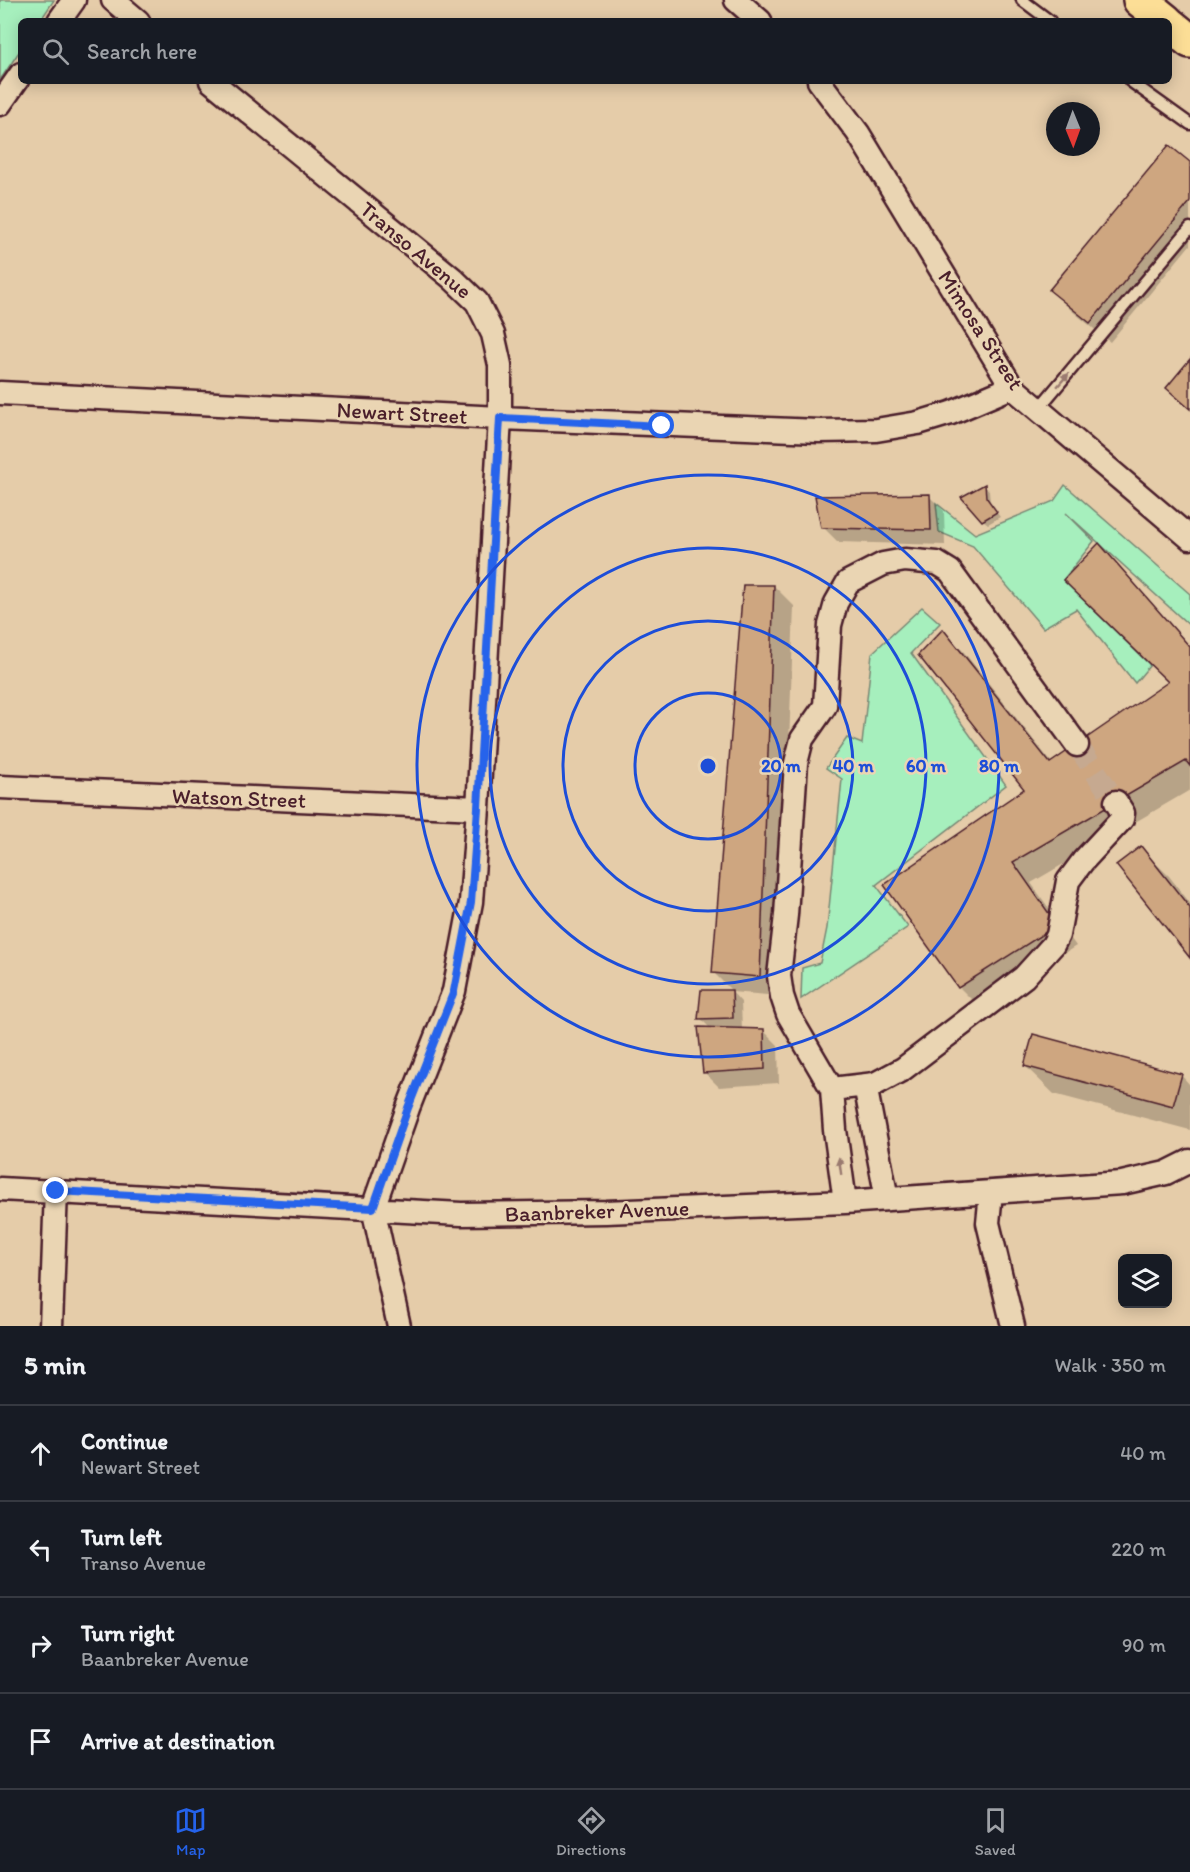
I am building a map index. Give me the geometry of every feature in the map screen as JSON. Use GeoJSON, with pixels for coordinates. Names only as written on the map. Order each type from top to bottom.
{"type":"FeatureCollection","features":[{"type":"Feature","properties":{"kind":"main road"},"geometry":{"type":"LineString","coordinates":[[1140,0],[1162,18]]}},
{"type":"Feature","properties":{"kind":"main road"},"geometry":{"type":"LineString","coordinates":[[1172,26],[1190,41]]}},
{"type":"Feature","properties":{"kind":"street"},"geometry":{"type":"LineString","coordinates":[[61,18],[74,0]]}},
{"type":"Feature","properties":{"kind":"street"},"geometry":{"type":"LineString","coordinates":[[113,0],[134,18]]}},
{"type":"Feature","properties":{"kind":"street"},"geometry":{"type":"LineString","coordinates":[[736,0],[757,18]]}},
{"type":"Feature","properties":{"kind":"street"},"geometry":{"type":"LineString","coordinates":[[0,104],[18,78]]}},
{"type":"Feature","properties":{"kind":"street","name":"Transo Avenue"},"geometry":{"type":"LineString","coordinates":[[216,84],[443,271],[477,302],[493,334],[500,365],[500,418],[471,902],[454,991],[408,1108],[373,1208]]}},
{"type":"Feature","properties":{"kind":"street","name":"Mimosa Street"},"geometry":{"type":"LineString","coordinates":[[821,84],[858,133],[1012,387],[1190,538]]}},
{"type":"Feature","properties":{"kind":"street","name":"Newart Street"},"geometry":{"type":"LineString","coordinates":[[0,393],[819,431],[876,430],[918,423],[1012,387]]}},
{"type":"Feature","properties":{"kind":"street"},"geometry":{"type":"LineString","coordinates":[[845,1202],[832,1089],[788,1014],[779,976],[786,915],[796,763],[802,739],[825,706],[830,625],[836,603],[848,582],[882,564],[905,560],[937,564],[950,571],[1077,745]]}},
{"type":"Feature","properties":{"kind":"street","name":"Watson Street"},"geometry":{"type":"LineString","coordinates":[[0,787],[478,808]]}},
{"type":"Feature","properties":{"kind":"street"},"geometry":{"type":"LineString","coordinates":[[832,1089],[875,1083],[903,1069],[1024,977],[1053,945],[1061,924],[1068,881],[1083,861],[1122,819],[1122,813],[1116,802]]}},
{"type":"Feature","properties":{"kind":"street"},"geometry":{"type":"LineString","coordinates":[[865,1085],[887,1199]]}},
{"type":"Feature","properties":{"kind":"street","name":"Baanbreker Avenue"},"geometry":{"type":"LineString","coordinates":[[0,1189],[461,1214],[606,1212],[845,1202],[1122,1183],[1166,1173],[1190,1161]]}},
{"type":"Feature","properties":{"kind":"street"},"geometry":{"type":"LineString","coordinates":[[51,1326],[56,1191]]}},
{"type":"Feature","properties":{"kind":"street"},"geometry":{"type":"LineString","coordinates":[[991,1192],[988,1223],[1013,1326]]}},
{"type":"Feature","properties":{"kind":"street"},"geometry":{"type":"LineString","coordinates":[[373,1208],[399,1326]]}},
{"type":"Feature","properties":{"kind":"lane"},"geometry":{"type":"LineString","coordinates":[[1022,0],[1046,18]]}},
{"type":"Feature","properties":{"kind":"lane"},"geometry":{"type":"LineString","coordinates":[[1134,84],[1190,124]]}},
{"type":"Feature","properties":{"kind":"lane"},"geometry":{"type":"LineString","coordinates":[[1039,408],[1190,228]]}},
{"type":"Feature","properties":{"kind":"green space"},"geometry":{"type":"Polygon","coordinates":[[[0,0],[54,0],[42,18],[18,18],[18,53],[0,80],[0,0]]]}},
{"type":"Feature","properties":{"kind":"green space"},"geometry":{"type":"Polygon","coordinates":[[[1065,485],[1190,594],[1190,626],[1066,513],[1094,541],[1063,580],[1150,665],[1135,683],[1076,609],[1043,628],[973,546],[939,532],[936,503],[975,534],[1054,501],[1065,485]]]}},
{"type":"Feature","properties":{"kind":"green space"},"geometry":{"type":"Polygon","coordinates":[[[922,607],[940,623],[911,653],[1006,785],[876,885],[908,927],[801,999],[802,968],[820,963],[827,928],[842,779],[826,768],[847,738],[862,744],[872,653],[922,607]]]}},
{"type":"Feature","properties":{"kind":"building"},"geometry":{"type":"Polygon","coordinates":[[[1169,145],[1190,162],[1190,202],[1090,323],[1049,290],[1169,145]]]}},
{"type":"Feature","properties":{"kind":"building"},"geometry":{"type":"Polygon","coordinates":[[[1190,359],[1190,409],[1166,388],[1190,359]]]}},
{"type":"Feature","properties":{"kind":"building"},"geometry":{"type":"Polygon","coordinates":[[[985,484],[986,497],[997,512],[982,521],[961,497],[985,484]]]}},
{"type":"Feature","properties":{"kind":"building"},"geometry":{"type":"Polygon","coordinates":[[[930,494],[931,530],[821,528],[815,496],[930,494]]]}},
{"type":"Feature","properties":{"kind":"building"},"geometry":{"type":"Polygon","coordinates":[[[1099,543],[1190,647],[1190,766],[1186,761],[1013,862],[1057,925],[958,988],[884,885],[1024,789],[918,655],[943,629],[1050,763],[1168,682],[1063,580],[1099,543]]]}},
{"type":"Feature","properties":{"kind":"building"},"geometry":{"type":"Polygon","coordinates":[[[743,585],[774,585],[760,977],[712,973],[743,585]]]}},
{"type":"Feature","properties":{"kind":"building"},"geometry":{"type":"Polygon","coordinates":[[[1141,846],[1190,908],[1190,958],[1116,865],[1141,846]]]}},
{"type":"Feature","properties":{"kind":"building"},"geometry":{"type":"Polygon","coordinates":[[[701,990],[732,990],[733,1018],[698,1019],[701,990]]]}},
{"type":"Feature","properties":{"kind":"building"},"geometry":{"type":"Polygon","coordinates":[[[698,1027],[764,1029],[765,1069],[703,1073],[698,1027]]]}},
{"type":"Feature","properties":{"kind":"building"},"geometry":{"type":"Polygon","coordinates":[[[1033,1034],[1182,1074],[1173,1106],[1024,1066],[1033,1034]]]}},
{"type":"Feature","properties":{"kind":"tunnel"},"geometry":{"type":"LineString","coordinates":[[1077,745],[1116,802]]}},
{"type":"Feature","properties":{"kind":"route"},"geometry":{"type":"LineString","coordinates":[[56,1191],[373,1208],[408,1108],[454,991],[471,902],[500,418],[662,426]]}}]}
